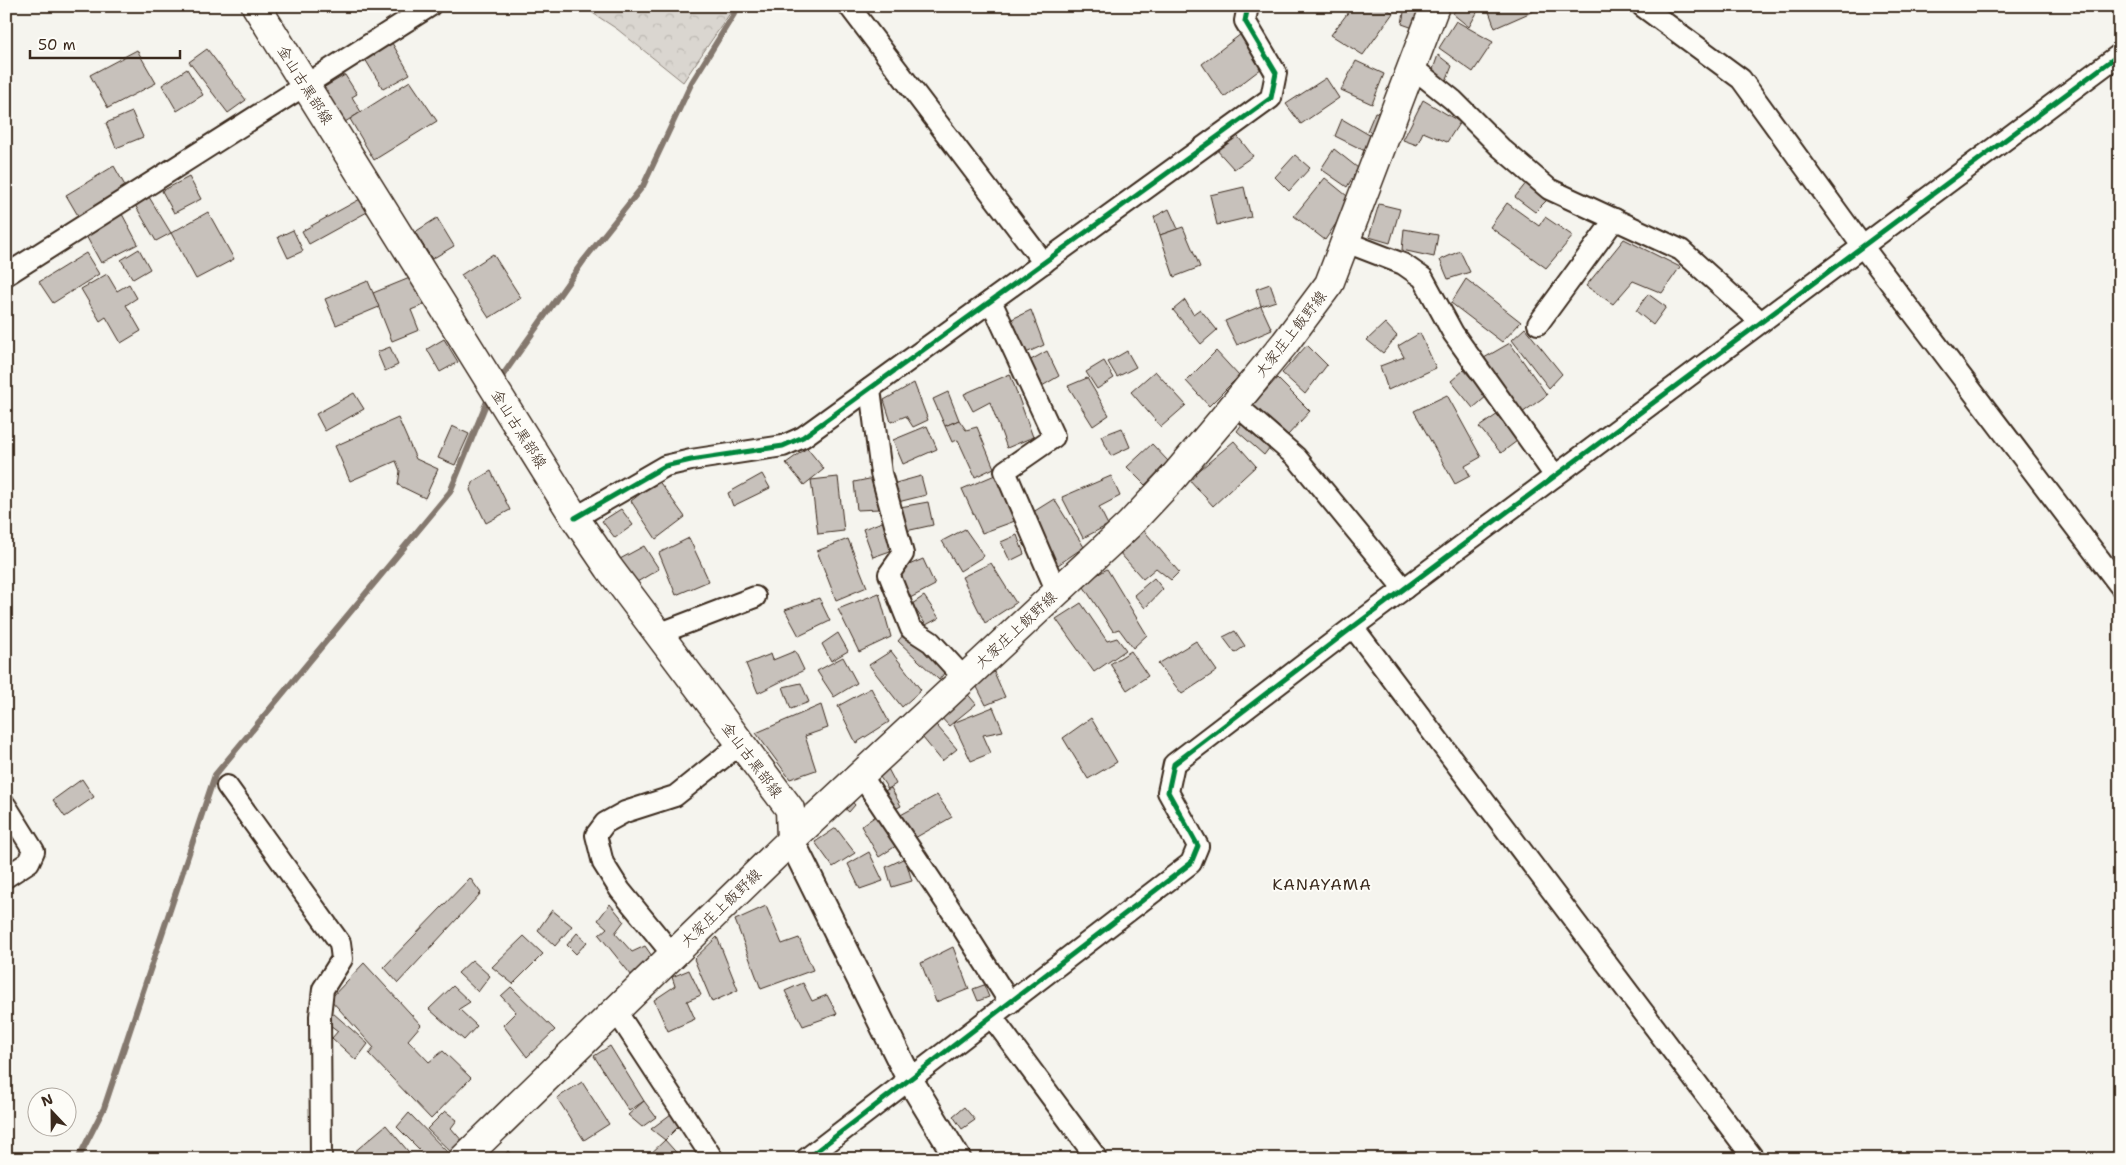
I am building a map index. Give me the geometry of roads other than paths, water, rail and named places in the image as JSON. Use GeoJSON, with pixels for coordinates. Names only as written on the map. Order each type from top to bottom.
{"type":"FeatureCollection","features":[{"type":"Feature","properties":{"kind":"main road","name":"金山古黒部線"},"geometry":{"type":"LineString","coordinates":[[256,6],[575,518],[609,568],[790,809],[791,840]]}},
{"type":"Feature","properties":{"kind":"main road","name":"大家庄上飯野線"},"geometry":{"type":"LineString","coordinates":[[463,1159],[791,840],[1129,525],[1172,480],[1330,284],[1435,6]]}},
{"type":"Feature","properties":{"kind":"street"},"geometry":{"type":"LineString","coordinates":[[6,275],[430,6]]}},
{"type":"Feature","properties":{"kind":"street"},"geometry":{"type":"LineString","coordinates":[[849,6],[1044,263]]}},
{"type":"Feature","properties":{"kind":"street"},"geometry":{"type":"LineString","coordinates":[[575,518],[665,466],[691,460],[782,446],[803,437],[1271,98],[1276,73],[1245,21],[1248,6]]}},
{"type":"Feature","properties":{"kind":"street"},"geometry":{"type":"LineString","coordinates":[[1642,6],[1741,79],[1863,247],[2120,586]]}},
{"type":"Feature","properties":{"kind":"street"},"geometry":{"type":"LineString","coordinates":[[806,1159],[1191,863],[1198,846],[1168,792],[1174,764],[1353,627],[2120,54]]}},
{"type":"Feature","properties":{"kind":"street"},"geometry":{"type":"LineString","coordinates":[[1412,67],[1453,100],[1501,148],[1549,188],[1681,250],[1761,322]]}},
{"type":"Feature","properties":{"kind":"street"},"geometry":{"type":"LineString","coordinates":[[1538,324],[1615,219]]}},
{"type":"Feature","properties":{"kind":"street"},"geometry":{"type":"LineString","coordinates":[[1346,242],[1403,264],[1423,278],[1453,333],[1555,476]]}},
{"type":"Feature","properties":{"kind":"street"},"geometry":{"type":"LineString","coordinates":[[991,301],[1054,437],[1005,471],[1057,592]]}},
{"type":"Feature","properties":{"kind":"street"},"geometry":{"type":"LineString","coordinates":[[870,390],[881,473],[903,554],[890,574],[911,629],[931,642],[964,678]]}},
{"type":"Feature","properties":{"kind":"street"},"geometry":{"type":"LineString","coordinates":[[1235,404],[1296,457],[1404,589]]}},
{"type":"Feature","properties":{"kind":"street"},"geometry":{"type":"LineString","coordinates":[[658,634],[755,597]]}},
{"type":"Feature","properties":{"kind":"street"},"geometry":{"type":"LineString","coordinates":[[1353,627],[1754,1159]]}},
{"type":"Feature","properties":{"kind":"street"},"geometry":{"type":"LineString","coordinates":[[673,955],[620,890],[603,863],[596,835],[605,823],[625,812],[675,796],[740,744]]}},
{"type":"Feature","properties":{"kind":"street"},"geometry":{"type":"LineString","coordinates":[[861,775],[955,916],[1010,1003]]}},
{"type":"Feature","properties":{"kind":"street"},"geometry":{"type":"LineString","coordinates":[[227,786],[340,943],[342,959],[323,989],[320,1016],[321,1159]]}},
{"type":"Feature","properties":{"kind":"street"},"geometry":{"type":"LineString","coordinates":[[6,806],[34,851],[29,862],[6,876]]}},
{"type":"Feature","properties":{"kind":"street"},"geometry":{"type":"LineString","coordinates":[[791,840],[910,1080],[958,1159]]}},
{"type":"Feature","properties":{"kind":"street"},"geometry":{"type":"LineString","coordinates":[[616,1011],[713,1159]]}},
{"type":"Feature","properties":{"kind":"street"},"geometry":{"type":"LineString","coordinates":[[992,1017],[1095,1156]]}},
{"type":"Feature","properties":{"kind":"waterway"},"geometry":{"type":"LineString","coordinates":[[498,382],[584,260],[643,186],[692,82],[739,6]]}},
{"type":"Feature","properties":{"kind":"waterway"},"geometry":{"type":"LineString","coordinates":[[78,1159],[104,1108],[215,775],[450,492],[490,394]]}},
{"type":"Feature","properties":{"kind":"district","name":"KANAYAMA"},"geometry":{"type":"Point","coordinates":[1322,884]}}]}
